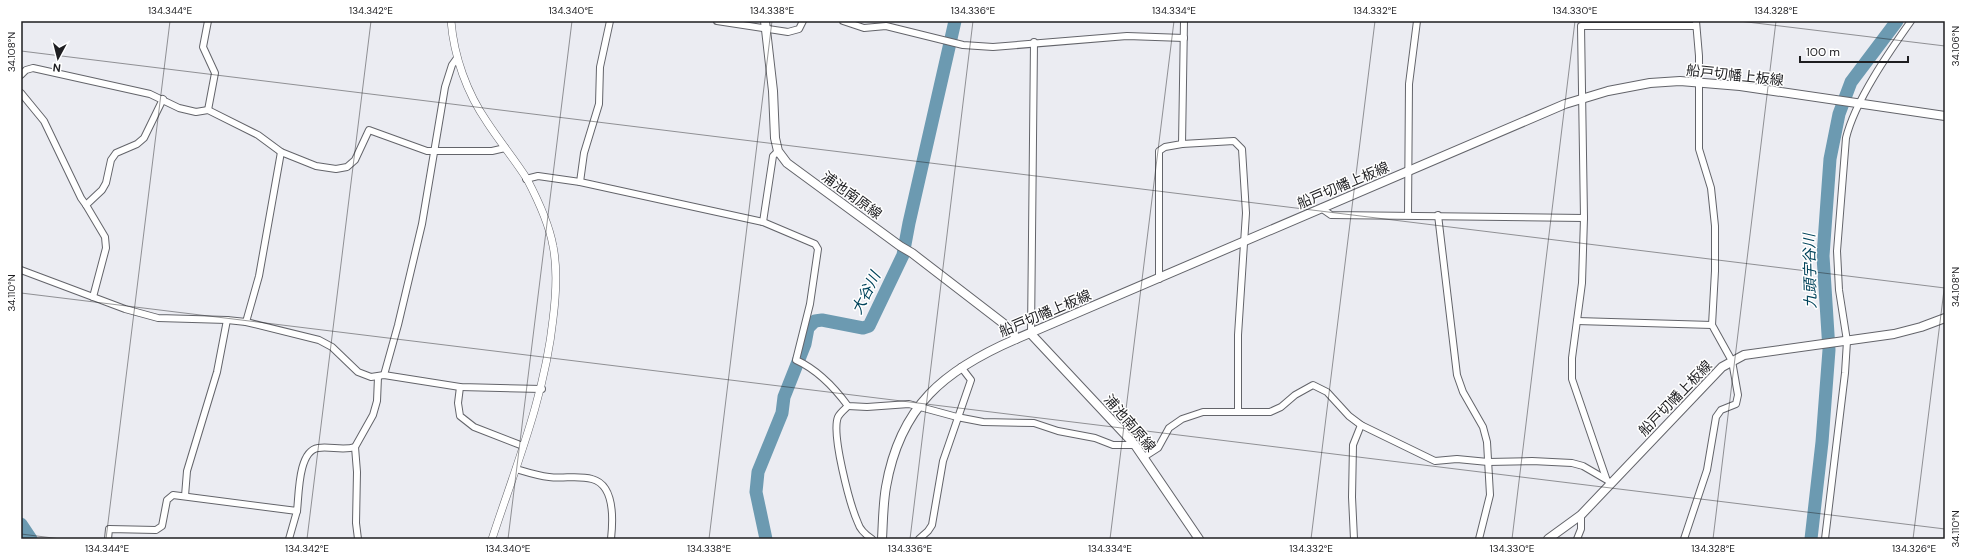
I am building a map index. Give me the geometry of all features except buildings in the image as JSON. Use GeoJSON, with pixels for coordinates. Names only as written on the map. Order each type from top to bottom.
{"type":"FeatureCollection","features":[{"type":"Feature","properties":{"kind":"main road"},"geometry":{"type":"LineString","coordinates":[[765,25],[773,91],[775,138],[778,151]]}},
{"type":"Feature","properties":{"kind":"main road","name":"船戸切幡上板線"},"geometry":{"type":"LineString","coordinates":[[882,539],[886,489],[890,467],[896,448],[919,406],[939,383],[961,367],[987,352],[1016,339],[1031,334],[1245,240],[1565,104],[1608,90],[1680,81],[1740,86],[1945,116]]}},
{"type":"Feature","properties":{"kind":"main road","name":"浦池南原線"},"geometry":{"type":"LineString","coordinates":[[778,151],[787,163],[912,254],[1012,330],[1016,339]]}},
{"type":"Feature","properties":{"kind":"main road","name":"船戸切幡上板線"},"geometry":{"type":"LineString","coordinates":[[1548,539],[1581,515],[1608,482],[1722,368],[1732,361],[1744,355],[1843,342],[1921,328],[1945,318]]}},
{"type":"Feature","properties":{"kind":"main road","name":"浦池南原線"},"geometry":{"type":"LineString","coordinates":[[1031,334],[1135,445],[1199,539]]}},
{"type":"Feature","properties":{"kind":"street"},"geometry":{"type":"LineString","coordinates":[[208,21],[203,47],[215,73],[208,110]]}},
{"type":"Feature","properties":{"kind":"street"},"geometry":{"type":"LineString","coordinates":[[451,21],[457,58],[474,100],[486,121],[526,179],[547,223],[553,245],[556,270],[549,354],[542,388],[492,539]]}},
{"type":"Feature","properties":{"kind":"street"},"geometry":{"type":"LineString","coordinates":[[580,182],[584,153],[598,104],[600,67],[610,21]]}},
{"type":"Feature","properties":{"kind":"street"},"geometry":{"type":"LineString","coordinates":[[717,21],[765,25],[788,32],[799,29],[803,21]]}},
{"type":"Feature","properties":{"kind":"street"},"geometry":{"type":"LineString","coordinates":[[843,21],[864,28],[886,26],[944,39],[954,43],[993,47],[1034,42],[1127,36],[1184,38]]}},
{"type":"Feature","properties":{"kind":"street"},"geometry":{"type":"LineString","coordinates":[[1182,144],[1184,21]]}},
{"type":"Feature","properties":{"kind":"street"},"geometry":{"type":"LineString","coordinates":[[1408,215],[1410,170],[1409,84],[1417,21]]}},
{"type":"Feature","properties":{"kind":"street"},"geometry":{"type":"LineString","coordinates":[[1825,539],[1844,380],[1837,251],[1846,138],[1857,104],[1911,21]]}},
{"type":"Feature","properties":{"kind":"street"},"geometry":{"type":"LineString","coordinates":[[1608,482],[1572,379],[1572,358],[1582,283],[1584,218],[1581,26],[1638,23],[1696,24],[1700,82],[1699,149],[1711,188],[1715,226],[1715,271],[1712,325],[1732,361],[1738,395],[1736,404],[1721,410],[1716,417],[1707,470],[1684,539]]}},
{"type":"Feature","properties":{"kind":"street"},"geometry":{"type":"LineString","coordinates":[[1031,334],[1034,42]]}},
{"type":"Feature","properties":{"kind":"street"},"geometry":{"type":"LineString","coordinates":[[358,539],[356,523],[357,472],[355,447],[373,415],[378,401],[381,376],[398,325],[422,224],[445,87],[452,65],[457,58]]}},
{"type":"Feature","properties":{"kind":"street"},"geometry":{"type":"LineString","coordinates":[[21,75],[26,70],[33,68],[150,94],[185,109],[196,112],[208,110],[258,135],[281,152],[316,166],[336,169],[347,167],[355,160],[369,130],[427,151],[492,151],[505,148]]}},
{"type":"Feature","properties":{"kind":"street"},"geometry":{"type":"LineString","coordinates":[[21,92],[44,121],[81,198],[105,237],[106,248],[93,297]]}},
{"type":"Feature","properties":{"kind":"street"},"geometry":{"type":"LineString","coordinates":[[86,205],[102,190],[106,183],[111,160],[116,153],[137,144],[144,138],[163,99]]}},
{"type":"Feature","properties":{"kind":"street"},"geometry":{"type":"LineString","coordinates":[[1159,279],[1158,152],[1164,147],[1182,144],[1234,140],[1242,149],[1246,213],[1238,335],[1238,410]]}},
{"type":"Feature","properties":{"kind":"street"},"geometry":{"type":"LineString","coordinates":[[763,222],[773,156],[778,151]]}},
{"type":"Feature","properties":{"kind":"street"},"geometry":{"type":"LineString","coordinates":[[246,322],[259,276],[281,152]]}},
{"type":"Feature","properties":{"kind":"street"},"geometry":{"type":"LineString","coordinates":[[526,179],[538,176],[580,182],[763,222],[815,244],[818,249],[810,304],[796,360],[803,363],[833,386],[848,406]]}},
{"type":"Feature","properties":{"kind":"street"},"geometry":{"type":"LineString","coordinates":[[1321,208],[1331,215],[1438,215],[1584,218]]}},
{"type":"Feature","properties":{"kind":"street"},"geometry":{"type":"LineString","coordinates":[[1438,215],[1457,375],[1463,392],[1483,427],[1487,442],[1490,495],[1479,539]]}},
{"type":"Feature","properties":{"kind":"street"},"geometry":{"type":"LineString","coordinates":[[21,270],[125,309],[158,318],[246,322],[319,340],[332,347],[358,372],[371,377],[381,376],[460,386],[542,388]]}},
{"type":"Feature","properties":{"kind":"street"},"geometry":{"type":"LineString","coordinates":[[185,496],[187,470],[217,372],[227,320]]}},
{"type":"Feature","properties":{"kind":"street"},"geometry":{"type":"LineString","coordinates":[[1577,321],[1712,325]]}},
{"type":"Feature","properties":{"kind":"street"},"geometry":{"type":"LineString","coordinates":[[919,539],[932,525],[943,461],[971,380],[961,367]]}},
{"type":"Feature","properties":{"kind":"street"},"geometry":{"type":"LineString","coordinates":[[1144,457],[1158,448],[1170,428],[1182,419],[1203,412],[1238,410],[1270,412],[1281,407],[1295,395],[1313,385],[1327,392],[1349,416],[1361,425],[1435,461],[1457,459],[1488,462],[1532,461],[1572,463],[1583,466],[1608,482]]}},
{"type":"Feature","properties":{"kind":"street"},"geometry":{"type":"LineString","coordinates":[[460,386],[458,403],[460,416],[474,427],[523,446]]}},
{"type":"Feature","properties":{"kind":"street"},"geometry":{"type":"LineString","coordinates":[[848,406],[867,407],[909,404],[957,417],[983,422],[1034,422],[1058,431],[1095,438],[1112,445],[1135,445]]}},
{"type":"Feature","properties":{"kind":"street"},"geometry":{"type":"LineString","coordinates":[[848,406],[838,417],[836,430],[843,472],[858,524],[865,534],[872,539]]}},
{"type":"Feature","properties":{"kind":"street"},"geometry":{"type":"LineString","coordinates":[[1354,539],[1352,497],[1353,446],[1361,425]]}},
{"type":"Feature","properties":{"kind":"street"},"geometry":{"type":"LineString","coordinates":[[289,539],[297,511],[303,463],[308,452],[317,448],[349,449],[355,447]]}},
{"type":"Feature","properties":{"kind":"street"},"geometry":{"type":"LineString","coordinates":[[516,469],[548,477],[585,478],[597,481],[605,489],[608,496],[612,515],[611,539]]}},
{"type":"Feature","properties":{"kind":"street"},"geometry":{"type":"LineString","coordinates":[[108,539],[109,528],[156,530],[162,526],[167,500],[173,495],[297,511]]}},
{"type":"Feature","properties":{"kind":"street"},"geometry":{"type":"LineString","coordinates":[[1577,539],[1581,529],[1581,515]]}},
{"type":"Feature","properties":{"kind":"waterway","name":"大谷川"},"geometry":{"type":"LineString","coordinates":[[766,539],[756,492],[758,472],[782,413],[784,397],[805,344],[808,328],[815,321],[822,320],[863,328],[869,326],[903,255],[955,21]]}},
{"type":"Feature","properties":{"kind":"waterway","name":"九頭宇谷川"},"geometry":{"type":"LineString","coordinates":[[1811,539],[1822,442],[1829,350],[1823,256],[1830,159],[1839,114],[1851,82],[1897,21]]}},
{"type":"Feature","properties":{"kind":"waterway"},"geometry":{"type":"LineString","coordinates":[[21,524],[31,539]]}}]}
